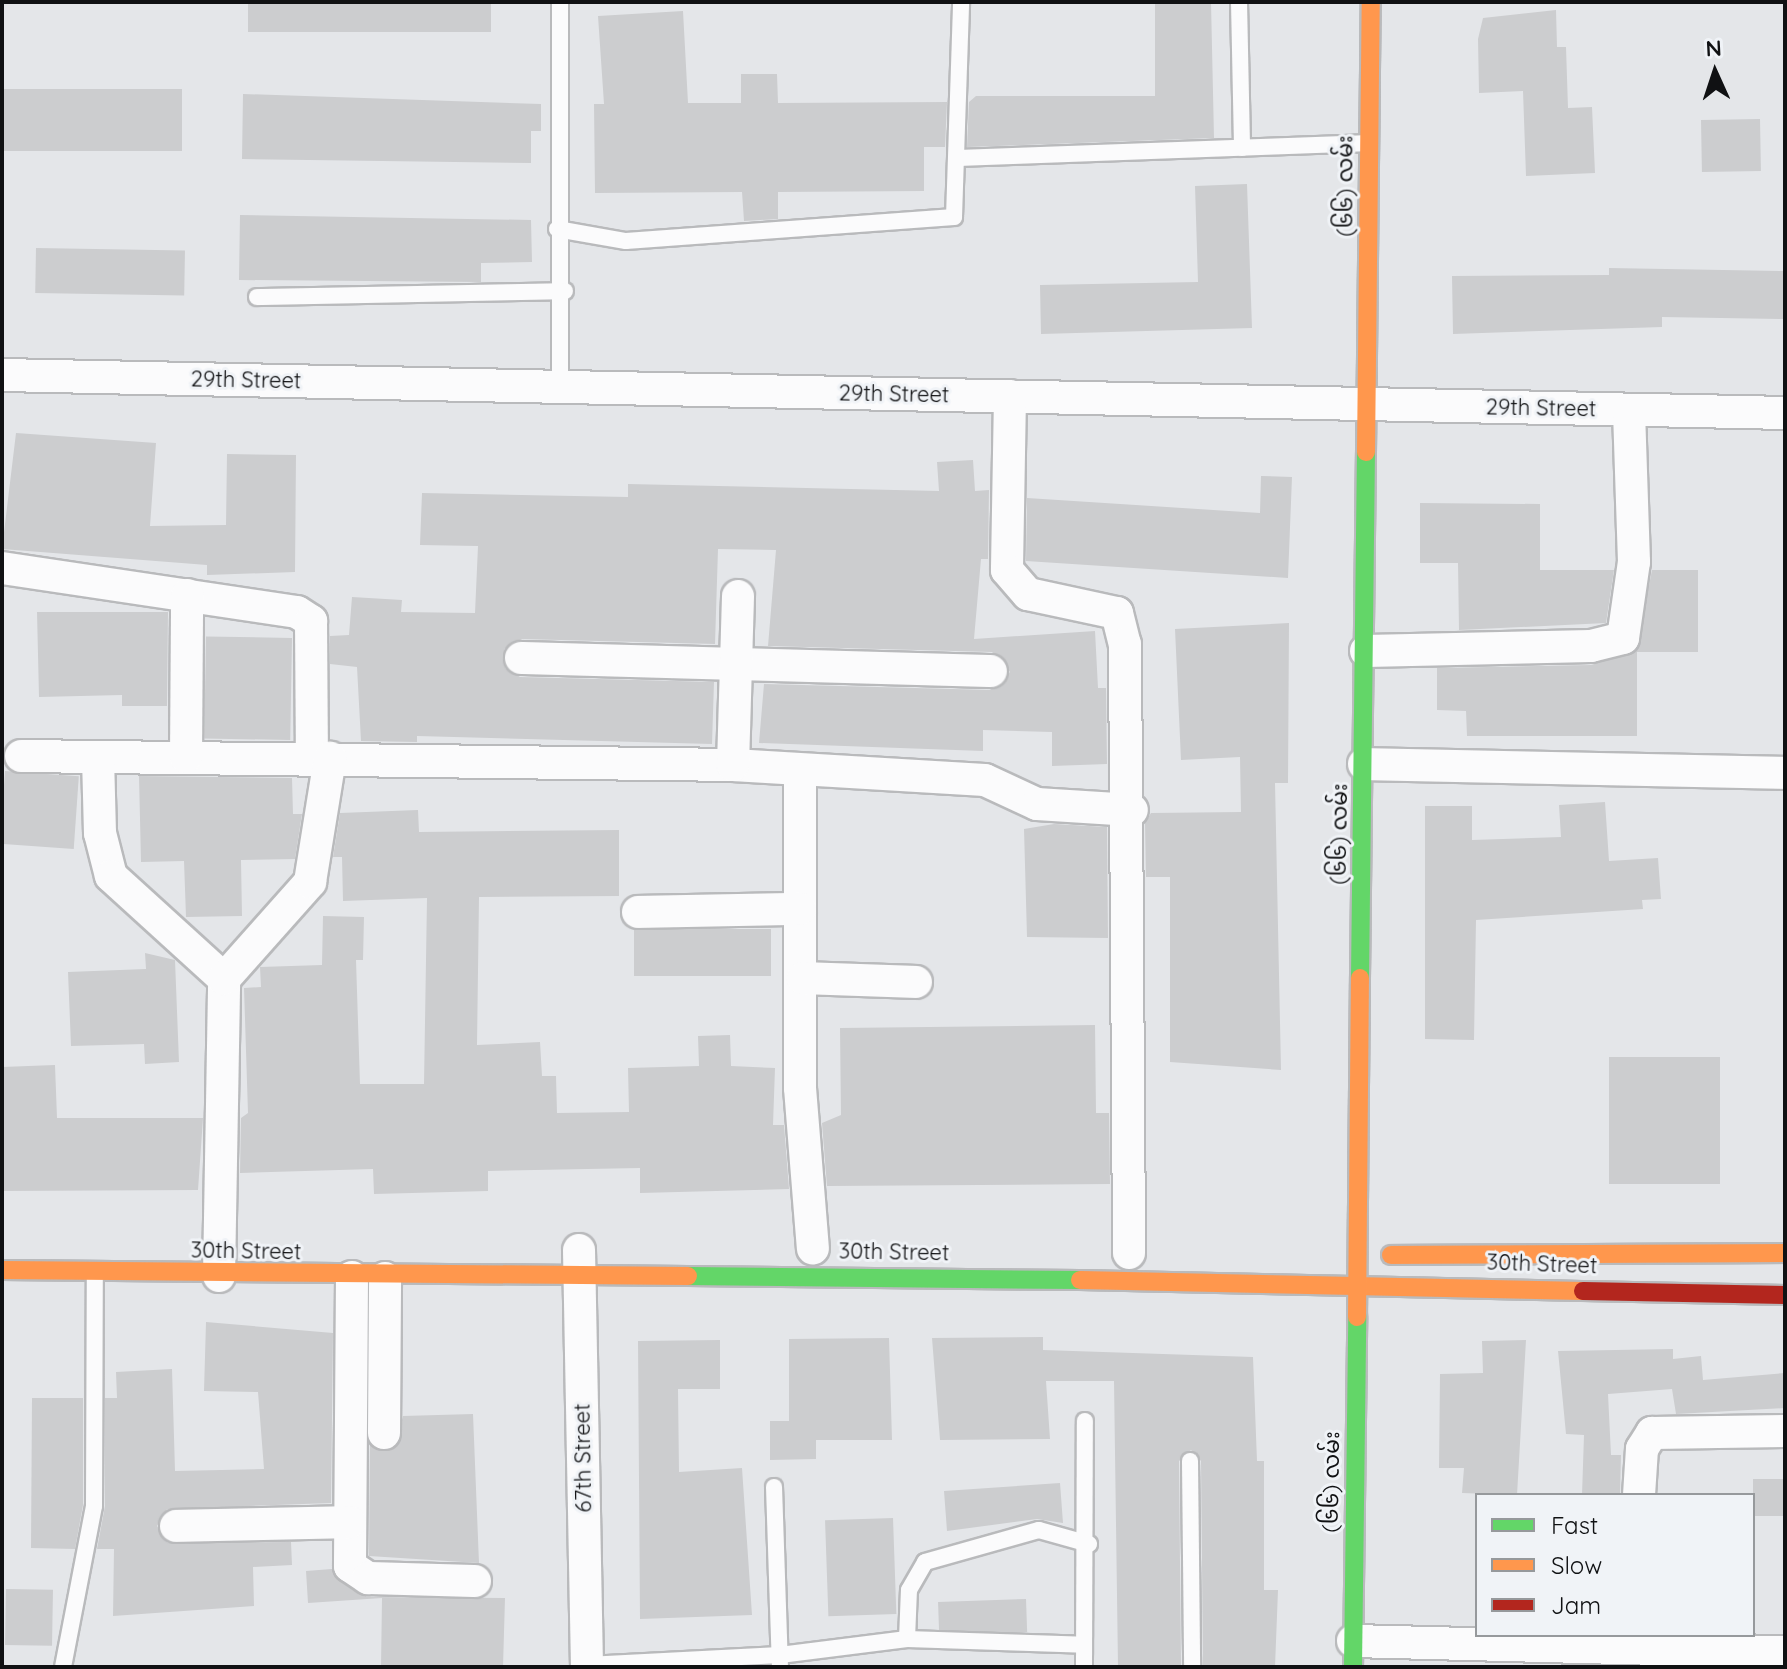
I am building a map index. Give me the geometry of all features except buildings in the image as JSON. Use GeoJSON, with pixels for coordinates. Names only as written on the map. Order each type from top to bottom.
{"type":"FeatureCollection","features":[{"type":"Feature","properties":{"kind":"main road","name":"(၆၆) လမ်း"},"geometry":{"type":"LineString","coordinates":[[1353,1654],[1357,1283],[1349,1255],[1366,651],[1371,2]]}},
{"type":"Feature","properties":{"kind":"main road","name":"30th Street"},"geometry":{"type":"LineString","coordinates":[[2,1251],[94,1262]]}},
{"type":"Feature","properties":{"kind":"main road","name":"30th Street"},"geometry":{"type":"LineString","coordinates":[[220,1263],[300,1251]]}},
{"type":"Feature","properties":{"kind":"main road","name":"30th Street"},"geometry":{"type":"LineString","coordinates":[[1349,1255],[1785,1253]]}},
{"type":"Feature","properties":{"kind":"main road","name":"30th Street"},"geometry":{"type":"LineString","coordinates":[[2,1270],[94,1262],[220,1263],[385,1278],[579,1256],[1785,1295]]}},
{"type":"Feature","properties":{"kind":"street","name":"29th Street"},"geometry":{"type":"LineString","coordinates":[[2,375],[1785,413]]}},
{"type":"Feature","properties":{"kind":"street"},"geometry":{"type":"LineString","coordinates":[[1010,396],[1007,570],[1028,594],[1117,613],[1125,644],[1132,810],[1129,1253]]}},
{"type":"Feature","properties":{"kind":"street"},"geometry":{"type":"LineString","coordinates":[[1366,651],[1591,646],[1623,638],[1635,551],[1629,410]]}},
{"type":"Feature","properties":{"kind":"street"},"geometry":{"type":"LineString","coordinates":[[2,568],[297,612],[311,621],[321,758],[310,882],[224,979],[220,1263]]}},
{"type":"Feature","properties":{"kind":"street"},"geometry":{"type":"LineString","coordinates":[[186,757],[187,595]]}},
{"type":"Feature","properties":{"kind":"street"},"geometry":{"type":"LineString","coordinates":[[733,765],[738,596]]}},
{"type":"Feature","properties":{"kind":"street"},"geometry":{"type":"LineString","coordinates":[[521,658],[991,671]]}},
{"type":"Feature","properties":{"kind":"street"},"geometry":{"type":"LineString","coordinates":[[21,756],[733,765],[985,780],[1037,804],[1132,810]]}},
{"type":"Feature","properties":{"kind":"street"},"geometry":{"type":"LineString","coordinates":[[98,757],[100,833],[111,876],[224,979]]}},
{"type":"Feature","properties":{"kind":"street"},"geometry":{"type":"LineString","coordinates":[[1364,764],[1785,773]]}},
{"type":"Feature","properties":{"kind":"street"},"geometry":{"type":"LineString","coordinates":[[800,771],[803,978],[800,1088],[813,1248]]}},
{"type":"Feature","properties":{"kind":"street"},"geometry":{"type":"LineString","coordinates":[[638,912],[800,909]]}},
{"type":"Feature","properties":{"kind":"street"},"geometry":{"type":"LineString","coordinates":[[803,978],[916,982]]}},
{"type":"Feature","properties":{"kind":"street","name":"67th Street"},"geometry":{"type":"LineString","coordinates":[[579,1256],[587,1666]]}},
{"type":"Feature","properties":{"kind":"street"},"geometry":{"type":"LineString","coordinates":[[352,1277],[350,1566],[360,1576],[475,1581]]}},
{"type":"Feature","properties":{"kind":"street"},"geometry":{"type":"LineString","coordinates":[[384,1433],[385,1278]]}},
{"type":"Feature","properties":{"kind":"street"},"geometry":{"type":"LineString","coordinates":[[1639,1493],[1642,1449],[1652,1433],[1785,1431]]}},
{"type":"Feature","properties":{"kind":"street"},"geometry":{"type":"LineString","coordinates":[[176,1526],[350,1522]]}},
{"type":"Feature","properties":{"kind":"street"},"geometry":{"type":"LineString","coordinates":[[1353,1654],[1639,1643],[1785,1652]]}},
{"type":"Feature","properties":{"kind":"lane"},"geometry":{"type":"LineString","coordinates":[[560,2],[557,229],[565,291],[560,387]]}},
{"type":"Feature","properties":{"kind":"lane"},"geometry":{"type":"LineString","coordinates":[[557,229],[626,241],[942,221],[960,205],[961,2]]}},
{"type":"Feature","properties":{"kind":"lane"},"geometry":{"type":"LineString","coordinates":[[1239,2],[1242,148]]}},
{"type":"Feature","properties":{"kind":"lane"},"geometry":{"type":"LineString","coordinates":[[959,158],[1370,143]]}},
{"type":"Feature","properties":{"kind":"lane"},"geometry":{"type":"LineString","coordinates":[[257,297],[565,291]]}},
{"type":"Feature","properties":{"kind":"lane"},"geometry":{"type":"LineString","coordinates":[[63,1667],[94,1506],[100,1419],[94,1262]]}},
{"type":"Feature","properties":{"kind":"lane"},"geometry":{"type":"LineString","coordinates":[[1084,1667],[1089,1544],[1085,1421]]}},
{"type":"Feature","properties":{"kind":"lane"},"geometry":{"type":"LineString","coordinates":[[1190,1461],[1192,1667]]}},
{"type":"Feature","properties":{"kind":"lane"},"geometry":{"type":"LineString","coordinates":[[774,1487],[780,1661]]}},
{"type":"Feature","properties":{"kind":"lane"},"geometry":{"type":"LineString","coordinates":[[907,1639],[909,1590],[925,1562],[1039,1530],[1089,1544]]}},
{"type":"Feature","properties":{"kind":"lane"},"geometry":{"type":"LineString","coordinates":[[587,1666],[780,1661],[907,1639],[1084,1645]]}},
{"type":"Feature","properties":{"kind":"traffic: fast"},"geometry":{"type":"LineString","coordinates":[[1360,978],[1366,452]]}},
{"type":"Feature","properties":{"kind":"traffic: fast"},"geometry":{"type":"LineString","coordinates":[[688,1276],[1080,1280]]}},
{"type":"Feature","properties":{"kind":"traffic: fast"},"geometry":{"type":"LineString","coordinates":[[1353,1667],[1357,1317]]}},
{"type":"Feature","properties":{"kind":"traffic: slow"},"geometry":{"type":"LineString","coordinates":[[1366,452],[1371,2]]}},
{"type":"Feature","properties":{"kind":"traffic: slow"},"geometry":{"type":"LineString","coordinates":[[1357,1317],[1360,978]]}},
{"type":"Feature","properties":{"kind":"traffic: slow"},"geometry":{"type":"LineString","coordinates":[[1391,1255],[1785,1253]]}},
{"type":"Feature","properties":{"kind":"traffic: slow"},"geometry":{"type":"LineString","coordinates":[[2,1270],[688,1276]]}},
{"type":"Feature","properties":{"kind":"traffic: slow"},"geometry":{"type":"LineString","coordinates":[[1080,1280],[1583,1291]]}},
{"type":"Feature","properties":{"kind":"traffic: jam"},"geometry":{"type":"LineString","coordinates":[[1583,1291],[1785,1295]]}}]}
